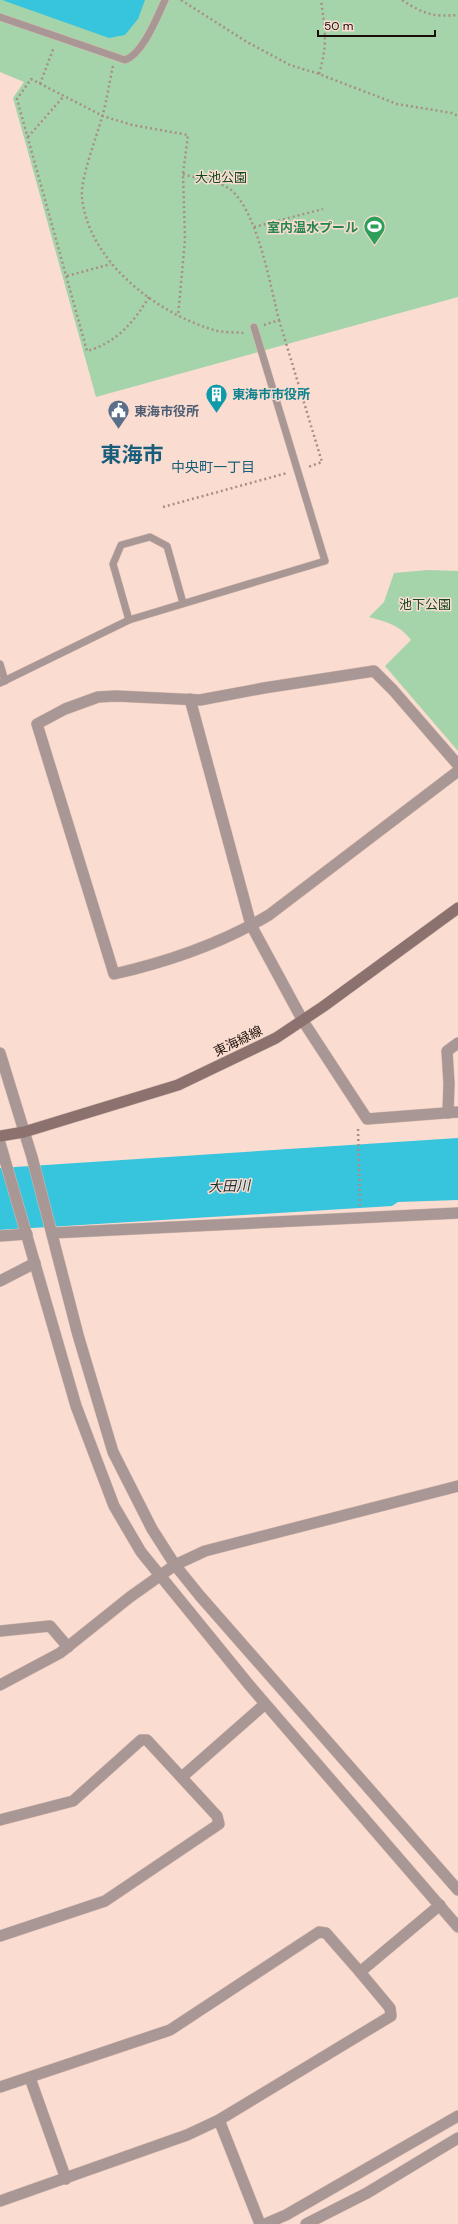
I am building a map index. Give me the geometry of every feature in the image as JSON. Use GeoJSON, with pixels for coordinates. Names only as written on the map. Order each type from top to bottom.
{"type":"FeatureCollection","features":[{"type":"Feature","properties":{"kind":"main road","name":"東海緑線"},"geometry":{"type":"LineString","coordinates":[[0,1136],[24,1132],[178,1085],[276,1038],[303,1021],[458,908]]}},
{"type":"Feature","properties":{"kind":"street"},"geometry":{"type":"LineString","coordinates":[[458,765],[393,690],[374,671],[264,688],[200,700],[98,697],[65,709],[37,724],[114,974],[184,954],[251,925],[269,915],[458,771]]}},
{"type":"Feature","properties":{"kind":"street"},"geometry":{"type":"LineString","coordinates":[[190,699],[251,925],[303,1021],[367,1119],[453,1112],[449,1084],[447,1051],[458,1043]]}},
{"type":"Feature","properties":{"kind":"street"},"geometry":{"type":"LineString","coordinates":[[0,1053],[32,1157],[82,1350],[112,1452],[152,1529],[175,1565],[458,1890]]}},
{"type":"Feature","properties":{"kind":"street"},"geometry":{"type":"LineString","coordinates":[[0,1143],[76,1406],[114,1506],[141,1552],[265,1704],[458,1926]]}},
{"type":"Feature","properties":{"kind":"street"},"geometry":{"type":"LineString","coordinates":[[50,1230],[458,1213]]}},
{"type":"Feature","properties":{"kind":"street"},"geometry":{"type":"LineString","coordinates":[[0,1236],[26,1231]]}},
{"type":"Feature","properties":{"kind":"street"},"geometry":{"type":"LineString","coordinates":[[0,1281],[35,1264]]}},
{"type":"Feature","properties":{"kind":"street"},"geometry":{"type":"LineString","coordinates":[[0,1685],[60,1653],[160,1575],[175,1565],[205,1551],[458,1486]]}},
{"type":"Feature","properties":{"kind":"street"},"geometry":{"type":"LineString","coordinates":[[0,1631],[50,1626],[68,1647]]}},
{"type":"Feature","properties":{"kind":"street"},"geometry":{"type":"LineString","coordinates":[[182,1777],[265,1704]]}},
{"type":"Feature","properties":{"kind":"street"},"geometry":{"type":"LineString","coordinates":[[0,1820],[73,1801],[141,1740],[147,1740],[217,1816],[220,1824],[105,1901],[0,1936]]}},
{"type":"Feature","properties":{"kind":"street"},"geometry":{"type":"LineString","coordinates":[[360,1972],[440,1905]]}},
{"type":"Feature","properties":{"kind":"street"},"geometry":{"type":"LineString","coordinates":[[0,2087],[170,2030],[319,1932],[326,1933],[390,2008],[391,2016],[218,2120],[187,2135],[66,2179],[0,2200]]}},
{"type":"Feature","properties":{"kind":"street"},"geometry":{"type":"LineString","coordinates":[[30,2078],[66,2179]]}},
{"type":"Feature","properties":{"kind":"street"},"geometry":{"type":"LineString","coordinates":[[264,2224],[298,2207],[458,2116]]}},
{"type":"Feature","properties":{"kind":"street"},"geometry":{"type":"LineString","coordinates":[[218,2120],[260,2224]]}},
{"type":"Feature","properties":{"kind":"street"},"geometry":{"type":"LineString","coordinates":[[306,2224],[367,2193],[458,2138]]}},
{"type":"Feature","properties":{"kind":"lane"},"geometry":{"type":"LineString","coordinates":[[0,17],[114,58],[125,60],[131,58],[138,51],[165,0]]}},
{"type":"Feature","properties":{"kind":"lane"},"geometry":{"type":"LineString","coordinates":[[0,664],[2,682],[129,620],[325,561],[256,331]]}},
{"type":"Feature","properties":{"kind":"lane"},"geometry":{"type":"LineString","coordinates":[[129,620],[113,564],[121,545],[150,537],[167,546],[183,603]]}},
{"type":"Feature","properties":{"kind":"path"},"geometry":{"type":"LineString","coordinates":[[181,0],[247,42],[284,62],[398,104],[452,113],[458,116]]}},
{"type":"Feature","properties":{"kind":"path"},"geometry":{"type":"LineString","coordinates":[[319,74],[326,52],[325,28],[321,0]]}},
{"type":"Feature","properties":{"kind":"path"},"geometry":{"type":"LineString","coordinates":[[402,0],[423,13],[438,16],[458,15]]}},
{"type":"Feature","properties":{"kind":"path"},"geometry":{"type":"LineString","coordinates":[[40,84],[57,38]]}},
{"type":"Feature","properties":{"kind":"path"},"geometry":{"type":"LineString","coordinates":[[114,58],[103,116],[90,154],[81,196],[91,234],[111,264],[149,297],[178,316],[215,330],[256,331],[279,320]]}},
{"type":"Feature","properties":{"kind":"path"},"geometry":{"type":"LineString","coordinates":[[149,297],[137,318],[121,334],[101,347],[87,351],[17,100],[31,79],[103,116],[132,125],[188,134],[183,174],[185,240],[178,316]]}},
{"type":"Feature","properties":{"kind":"path"},"geometry":{"type":"LineString","coordinates":[[28,138],[64,96]]}},
{"type":"Feature","properties":{"kind":"path"},"geometry":{"type":"LineString","coordinates":[[163,507],[322,462],[279,320],[254,227],[244,206],[229,189],[183,174]]}},
{"type":"Feature","properties":{"kind":"path"},"geometry":{"type":"LineString","coordinates":[[254,227],[323,209]]}},
{"type":"Feature","properties":{"kind":"path"},"geometry":{"type":"LineString","coordinates":[[67,276],[111,264]]}},
{"type":"Feature","properties":{"kind":"path"},"geometry":{"type":"LineString","coordinates":[[358,1128],[360,1214]]}},
{"type":"Feature","properties":{"kind":"green space","name":"大池公園"},"geometry":{"type":"Polygon","coordinates":[[[0,0],[458,0],[458,297],[96,397],[13,98],[24,82],[0,72],[0,0]]]}},
{"type":"Feature","properties":{"kind":"green space","name":"池下公園"},"geometry":{"type":"Polygon","coordinates":[[[428,570],[458,571],[458,751],[385,666],[411,640],[397,627],[369,617],[384,602],[394,573],[428,570]]]}},
{"type":"Feature","properties":{"kind":"water"},"geometry":{"type":"Polygon","coordinates":[[[2,0],[145,0],[138,19],[125,35],[109,38],[2,0]]]}},
{"type":"Feature","properties":{"kind":"water","name":"大田川"},"geometry":{"type":"Polygon","coordinates":[[[458,1138],[458,1200],[398,1202],[392,1206],[0,1230],[0,1168],[458,1138]]]}},
{"type":"Feature","properties":{"kind":"place","name":"室内温水プール"},"geometry":{"type":"Point","coordinates":[374,246]}},
{"type":"Feature","properties":{"kind":"place","name":"東海市市役所"},"geometry":{"type":"Point","coordinates":[217,414]}},
{"type":"Feature","properties":{"kind":"place","name":"東海市役所"},"geometry":{"type":"Point","coordinates":[119,430]}},
{"type":"Feature","properties":{"kind":"district","name":"東海市"},"geometry":{"type":"Point","coordinates":[132,455]}},
{"type":"Feature","properties":{"kind":"district","name":"中央町一丁目"},"geometry":{"type":"Point","coordinates":[213,467]}}]}
